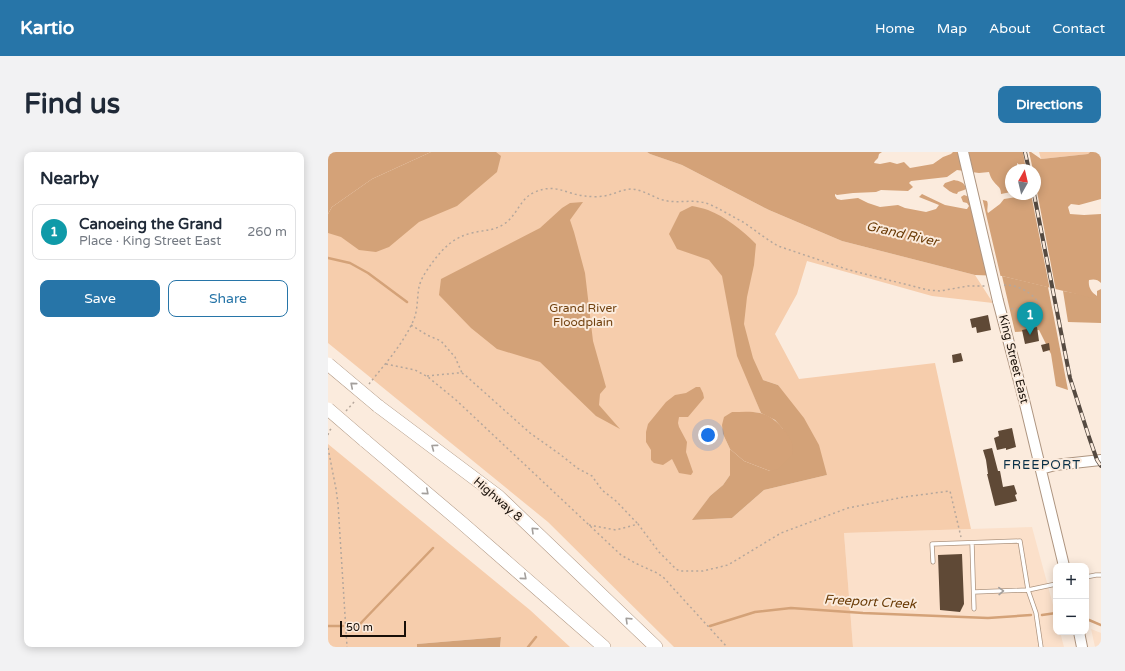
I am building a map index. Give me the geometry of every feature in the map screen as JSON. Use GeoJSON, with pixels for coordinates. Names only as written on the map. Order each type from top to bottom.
{"type":"FeatureCollection","features":[{"type":"Feature","properties":{"kind":"highway","name":"Highway 8"},"geometry":{"type":"LineString","coordinates":[[328,364],[378,406],[498,496],[656,647]]}},
{"type":"Feature","properties":{"kind":"highway"},"geometry":{"type":"LineString","coordinates":[[328,409],[604,647]]}},
{"type":"Feature","properties":{"kind":"main road","name":"King Street East"},"geometry":{"type":"LineString","coordinates":[[963,152],[1063,563]]}},
{"type":"Feature","properties":{"kind":"main road"},"geometry":{"type":"LineString","coordinates":[[1041,469],[1055,465],[1101,460]]}},
{"type":"Feature","properties":{"kind":"main road"},"geometry":{"type":"LineString","coordinates":[[1080,635],[1082,647]]}},
{"type":"Feature","properties":{"kind":"lane"},"geometry":{"type":"LineString","coordinates":[[932,562],[932,544],[1020,541],[1028,590],[1036,613],[1041,647]]}},
{"type":"Feature","properties":{"kind":"lane"},"geometry":{"type":"LineString","coordinates":[[972,543],[974,609]]}},
{"type":"Feature","properties":{"kind":"lane"},"geometry":{"type":"LineString","coordinates":[[1089,576],[1101,575]]}},
{"type":"Feature","properties":{"kind":"lane"},"geometry":{"type":"LineString","coordinates":[[974,592],[1028,590],[1053,585]]}},
{"type":"Feature","properties":{"kind":"path"},"geometry":{"type":"LineString","coordinates":[[727,647],[663,577],[658,573],[621,556],[456,400],[415,370],[386,364],[411,325],[415,314],[422,278],[432,263],[452,240],[471,233],[494,229],[505,224],[527,197],[533,193],[544,189],[555,188],[592,197],[632,189],[671,202],[705,203],[728,214],[778,246],[849,270],[928,290],[940,291],[968,286],[990,286]]}},
{"type":"Feature","properties":{"kind":"path"},"geometry":{"type":"LineString","coordinates":[[1002,286],[1012,286],[1023,289],[1035,297],[1038,303],[1036,308],[1032,310],[1016,308],[1010,309]]}},
{"type":"Feature","properties":{"kind":"path"},"geometry":{"type":"LineString","coordinates":[[411,325],[427,335],[441,341],[455,357],[462,373],[530,433],[577,468],[592,476],[602,490],[616,501],[638,524],[659,552],[676,569],[680,571],[703,571],[728,565],[781,533],[848,508],[904,497],[950,491],[962,543]]}},
{"type":"Feature","properties":{"kind":"path"},"geometry":{"type":"LineString","coordinates":[[425,376],[462,373]]}},
{"type":"Feature","properties":{"kind":"path"},"geometry":{"type":"LineString","coordinates":[[328,448],[338,504],[347,647]]}},
{"type":"Feature","properties":{"kind":"path"},"geometry":{"type":"LineString","coordinates":[[589,525],[616,530],[638,524]]}},
{"type":"Feature","properties":{"kind":"shaded area"},"geometry":{"type":"Polygon","coordinates":[[[1032,527],[1053,605],[1053,635],[1061,635],[1064,647],[853,647],[844,533],[1032,527]]]}},
{"type":"Feature","properties":{"kind":"shaded area"},"geometry":{"type":"Polygon","coordinates":[[[1091,629],[1101,633],[1101,647],[1095,647],[1091,629]]]}},
{"type":"Feature","properties":{"kind":"green space","name":"Grand River Floodplain"},"geometry":{"type":"Polygon","coordinates":[[[431,152],[647,152],[682,165],[769,210],[842,241],[975,275],[993,303],[932,296],[807,261],[797,294],[775,334],[799,379],[935,363],[971,529],[844,533],[853,647],[674,647],[548,522],[328,343],[328,214],[431,152]],[[763,380],[751,388],[761,413],[732,412],[723,434],[730,449],[730,475],[723,485],[710,496],[693,520],[732,518],[764,490],[827,475],[778,385],[763,380]]]}},
{"type":"Feature","properties":{"kind":"green space"},"geometry":{"type":"Polygon","coordinates":[[[431,152],[496,152],[501,156],[497,172],[457,206],[419,222],[389,247],[376,252],[359,250],[341,237],[328,233],[328,214],[332,207],[372,179],[431,152]]]}},
{"type":"Feature","properties":{"kind":"green space"},"geometry":{"type":"Polygon","coordinates":[[[1039,152],[1090,152],[1088,154],[1041,159],[1039,152]]]}},
{"type":"Feature","properties":{"kind":"green space"},"geometry":{"type":"Polygon","coordinates":[[[583,202],[570,220],[585,273],[593,341],[606,387],[600,394],[599,405],[620,429],[596,416],[540,362],[497,349],[471,328],[439,295],[441,279],[540,228],[562,208],[570,203],[583,202]]]}},
{"type":"Feature","properties":{"kind":"green space"},"geometry":{"type":"Polygon","coordinates":[[[692,206],[706,209],[721,216],[756,244],[744,324],[753,358],[763,380],[778,385],[804,418],[819,445],[827,475],[764,490],[732,518],[692,520],[710,496],[723,485],[730,475],[730,449],[744,461],[770,471],[783,429],[775,420],[761,413],[737,356],[722,276],[709,260],[677,249],[669,234],[680,212],[692,206]]]}},
{"type":"Feature","properties":{"kind":"green space"},"geometry":{"type":"Polygon","coordinates":[[[1002,276],[1048,287],[1068,390],[1056,386],[1051,354],[1039,330],[1015,332],[1002,276]]]}},
{"type":"Feature","properties":{"kind":"green space"},"geometry":{"type":"Polygon","coordinates":[[[1063,291],[1101,298],[1101,323],[1068,322],[1063,291]]]}},
{"type":"Feature","properties":{"kind":"green space"},"geometry":{"type":"Polygon","coordinates":[[[328,444],[530,610],[570,647],[500,647],[501,637],[417,644],[417,647],[328,647],[328,444]]]}},
{"type":"Feature","properties":{"kind":"green space"},"geometry":{"type":"Polygon","coordinates":[[[501,637],[500,647],[417,647],[417,644],[501,637]]]}},
{"type":"Feature","properties":{"kind":"water"},"geometry":{"type":"Polygon","coordinates":[[[328,152],[431,152],[372,179],[332,207],[328,214],[328,152]]]}},
{"type":"Feature","properties":{"kind":"water","name":"Grand River"},"geometry":{"type":"Polygon","coordinates":[[[647,152],[882,152],[879,154],[874,163],[880,164],[890,162],[897,164],[904,162],[910,168],[933,164],[953,152],[1031,152],[1041,159],[1088,154],[1090,152],[1101,152],[1101,199],[1079,205],[1071,204],[1068,207],[1070,214],[1101,214],[1101,283],[1094,279],[1089,280],[1089,285],[1090,289],[1097,296],[1097,291],[1101,289],[1101,300],[1002,276],[975,275],[842,241],[769,210],[682,165],[647,152]],[[1005,164],[1005,193],[1001,194],[1000,188],[992,180],[989,172],[979,173],[957,170],[947,177],[911,181],[909,183],[913,187],[908,191],[881,190],[876,192],[835,194],[837,199],[841,200],[858,198],[880,207],[898,205],[905,208],[926,212],[936,209],[939,205],[919,197],[922,194],[945,205],[967,209],[969,206],[967,203],[963,202],[961,197],[964,195],[987,201],[988,213],[1004,199],[1041,200],[1041,164],[1005,164]]]}},
{"type":"Feature","properties":{"kind":"water"},"geometry":{"type":"Polygon","coordinates":[[[954,180],[963,183],[966,189],[958,192],[957,194],[951,192],[943,186],[945,183],[954,180]]]}},
{"type":"Feature","properties":{"kind":"water"},"geometry":{"type":"Polygon","coordinates":[[[696,387],[700,387],[704,398],[688,417],[679,417],[678,423],[687,442],[686,452],[693,472],[691,475],[679,473],[672,459],[663,465],[654,463],[651,460],[651,450],[646,442],[646,432],[648,424],[666,402],[675,395],[686,393],[696,387]]]}},
{"type":"Feature","properties":{"kind":"water"},"geometry":{"type":"Polygon","coordinates":[[[732,412],[760,413],[775,420],[792,443],[792,455],[778,469],[770,471],[744,461],[730,449],[723,434],[722,425],[724,417],[732,412]]]}},
{"type":"Feature","properties":{"kind":"pier"},"geometry":{"type":"Polygon","coordinates":[[[1023,152],[1029,152],[1032,164],[1025,164],[1023,152]]]}},
{"type":"Feature","properties":{"kind":"pier"},"geometry":{"type":"Polygon","coordinates":[[[968,194],[982,197],[1001,278],[988,278],[968,194]]]}},
{"type":"Feature","properties":{"kind":"pier"},"geometry":{"type":"Polygon","coordinates":[[[1032,200],[1039,200],[1056,291],[1050,290],[1032,200]]]}},
{"type":"Feature","properties":{"kind":"building"},"geometry":{"type":"Polygon","coordinates":[[[988,315],[991,330],[977,333],[976,327],[972,328],[970,319],[988,315]]]}},
{"type":"Feature","properties":{"kind":"building"},"geometry":{"type":"Polygon","coordinates":[[[1037,327],[1039,341],[1025,344],[1022,330],[1037,327]]]}},
{"type":"Feature","properties":{"kind":"building"},"geometry":{"type":"Polygon","coordinates":[[[1049,343],[1050,350],[1043,352],[1041,345],[1049,343]]]}},
{"type":"Feature","properties":{"kind":"building"},"geometry":{"type":"Polygon","coordinates":[[[961,353],[963,361],[953,363],[952,355],[961,353]]]}},
{"type":"Feature","properties":{"kind":"building"},"geometry":{"type":"Polygon","coordinates":[[[1012,428],[1016,447],[1006,450],[1006,448],[997,450],[994,438],[999,436],[998,431],[1012,428]]]}},
{"type":"Feature","properties":{"kind":"building"},"geometry":{"type":"Polygon","coordinates":[[[992,448],[998,471],[1000,471],[1003,487],[1014,485],[1017,494],[1015,495],[1017,501],[995,506],[983,450],[992,448]]]}},
{"type":"Feature","properties":{"kind":"building"},"geometry":{"type":"Polygon","coordinates":[[[962,554],[964,604],[960,612],[940,610],[938,555],[962,554]]]}},
{"type":"Feature","properties":{"kind":"waterway"},"geometry":{"type":"LineString","coordinates":[[328,258],[350,263],[368,273],[407,302]]}},
{"type":"Feature","properties":{"kind":"waterway"},"geometry":{"type":"LineString","coordinates":[[352,626],[358,626],[433,548]]}},
{"type":"Feature","properties":{"kind":"waterway","name":"Freeport Creek"},"geometry":{"type":"LineString","coordinates":[[710,626],[755,612],[791,608],[863,613],[988,618],[1031,615]]}},
{"type":"Feature","properties":{"kind":"waterway","name":"Freeport Creek"},"geometry":{"type":"LineString","coordinates":[[1042,615],[1053,613]]}},
{"type":"Feature","properties":{"kind":"waterway"},"geometry":{"type":"LineString","coordinates":[[1089,620],[1101,625]]}},
{"type":"Feature","properties":{"kind":"waterway"},"geometry":{"type":"LineString","coordinates":[[328,626],[343,626]]}},
{"type":"Feature","properties":{"kind":"waterway","name":"Freeport Creek"},"geometry":{"type":"LineString","coordinates":[[528,647],[536,637]]}},
{"type":"Feature","properties":{"kind":"railway"},"geometry":{"type":"LineString","coordinates":[[1025,152],[1028,164]]}},
{"type":"Feature","properties":{"kind":"railway"},"geometry":{"type":"LineString","coordinates":[[1035,200],[1070,378],[1097,460],[1101,466]]}},
{"type":"Feature","properties":{"kind":"place","name":"Canoeing the Grand"},"geometry":{"type":"Point","coordinates":[1030,335]}},
{"type":"Feature","properties":{"kind":"district","name":"FREEPORT"},"geometry":{"type":"Point","coordinates":[1042,465]}}]}
